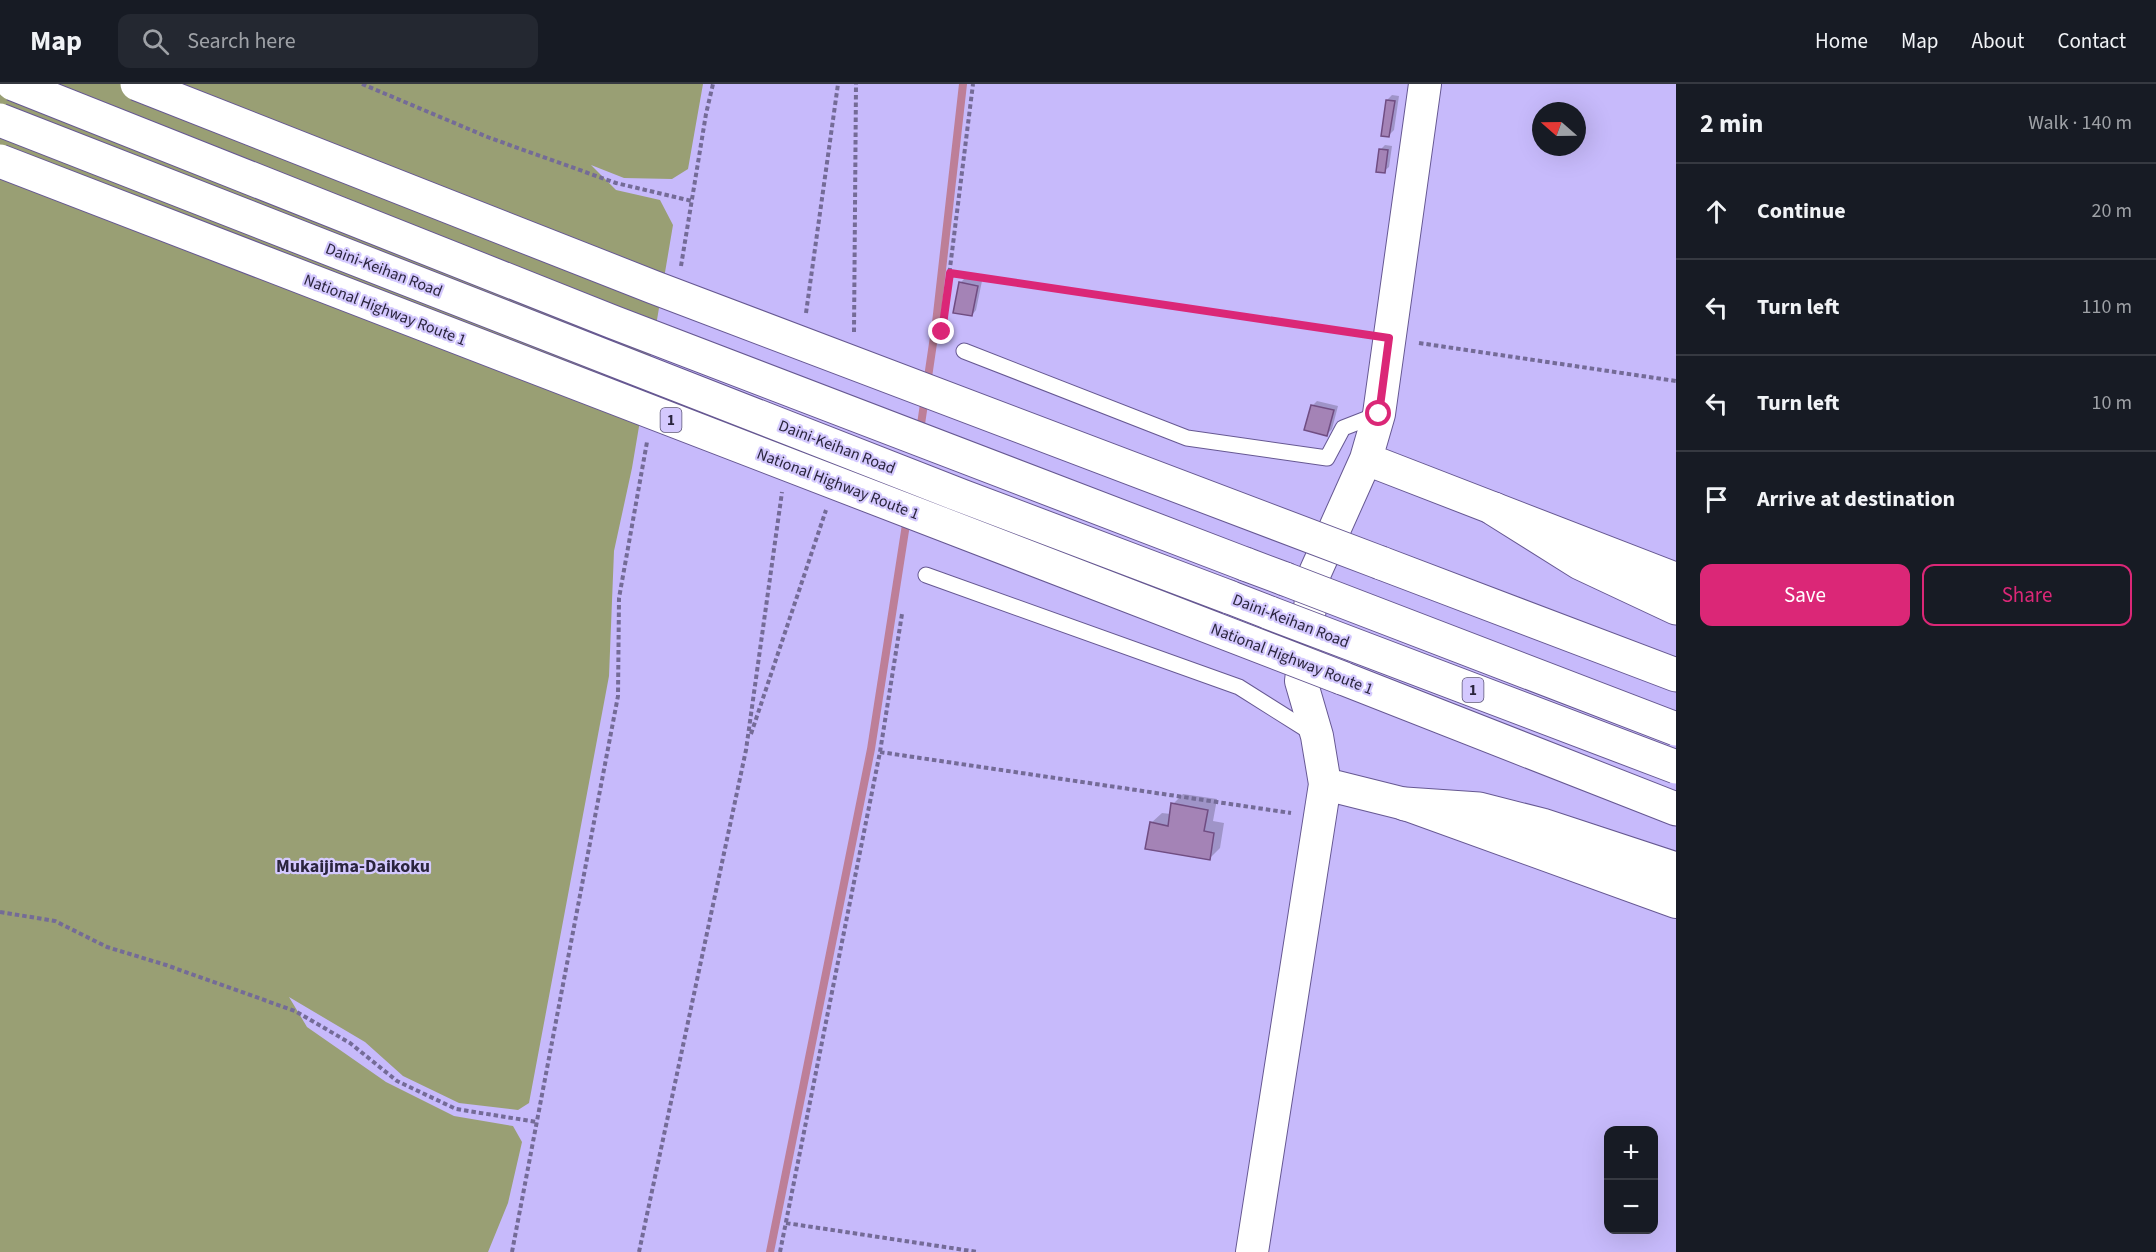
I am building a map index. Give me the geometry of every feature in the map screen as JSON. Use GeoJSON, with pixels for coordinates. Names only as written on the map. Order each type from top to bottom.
{"type":"FeatureCollection","features":[{"type":"Feature","properties":{"kind":"highway","name":"1"},"geometry":{"type":"LineString","coordinates":[[13,84],[613,322],[1676,729]]}},
{"type":"Feature","properties":{"kind":"highway"},"geometry":{"type":"LineString","coordinates":[[137,84],[707,308],[1676,675]]}},
{"type":"Feature","properties":{"kind":"highway","name":"Daini-Keihan Road"},"geometry":{"type":"LineString","coordinates":[[0,120],[940,487],[1676,767]]}},
{"type":"Feature","properties":{"kind":"highway","name":"National Highway Route 1"},"geometry":{"type":"LineString","coordinates":[[0,161],[1676,808]]}},
{"type":"Feature","properties":{"kind":"highway"},"geometry":{"type":"LineString","coordinates":[[1494,509],[1581,563],[1676,608]]}},
{"type":"Feature","properties":{"kind":"highway"},"geometry":{"type":"LineString","coordinates":[[1405,804],[1479,809],[1542,825],[1676,869]]}},
{"type":"Feature","properties":{"kind":"street"},"geometry":{"type":"LineString","coordinates":[[1252,1252],[1324,784],[1317,736],[1300,681],[1314,575],[1366,459],[1379,414],[1425,84]]}},
{"type":"Feature","properties":{"kind":"street"},"geometry":{"type":"LineString","coordinates":[[1366,459],[1676,579]]}},
{"type":"Feature","properties":{"kind":"street"},"geometry":{"type":"LineString","coordinates":[[1324,784],[1405,804],[1676,902]]}},
{"type":"Feature","properties":{"kind":"lane"},"geometry":{"type":"LineString","coordinates":[[964,351],[1187,438],[1327,458],[1343,428],[1379,414]]}},
{"type":"Feature","properties":{"kind":"lane"},"geometry":{"type":"LineString","coordinates":[[926,575],[1239,687],[1317,736]]}},
{"type":"Feature","properties":{"kind":"path"},"geometry":{"type":"LineString","coordinates":[[362,84],[490,138],[616,183],[692,201]]}},
{"type":"Feature","properties":{"kind":"path"},"geometry":{"type":"LineString","coordinates":[[681,268],[713,84]]}},
{"type":"Feature","properties":{"kind":"path"},"geometry":{"type":"LineString","coordinates":[[806,319],[838,84]]}},
{"type":"Feature","properties":{"kind":"path"},"geometry":{"type":"LineString","coordinates":[[942,332],[973,84]]}},
{"type":"Feature","properties":{"kind":"path"},"geometry":{"type":"LineString","coordinates":[[950,273],[1676,381]]}},
{"type":"Feature","properties":{"kind":"path"},"geometry":{"type":"LineString","coordinates":[[512,1252],[618,696],[619,597],[649,433]]}},
{"type":"Feature","properties":{"kind":"path"},"geometry":{"type":"LineString","coordinates":[[639,1252],[746,750],[783,484]]}},
{"type":"Feature","properties":{"kind":"path"},"geometry":{"type":"LineString","coordinates":[[780,1252],[880,752],[902,614]]}},
{"type":"Feature","properties":{"kind":"path"},"geometry":{"type":"LineString","coordinates":[[880,752],[1320,817]]}},
{"type":"Feature","properties":{"kind":"path"},"geometry":{"type":"LineString","coordinates":[[0,912],[55,921],[107,947],[166,965],[295,1011],[350,1043],[397,1081],[456,1109],[537,1122]]}},
{"type":"Feature","properties":{"kind":"path"},"geometry":{"type":"LineString","coordinates":[[786,1223],[978,1252]]}},
{"type":"Feature","properties":{"kind":"green space"},"geometry":{"type":"Polygon","coordinates":[[[0,84],[703,84],[688,169],[672,179],[624,178],[591,165],[616,190],[660,200],[673,225],[632,468],[614,551],[609,676],[529,1103],[518,1110],[459,1103],[403,1076],[365,1042],[289,997],[307,1027],[386,1082],[454,1116],[513,1126],[522,1142],[508,1203],[488,1252],[0,1252],[0,84]]]}},
{"type":"Feature","properties":{"kind":"building"},"geometry":{"type":"Polygon","coordinates":[[[1386,100],[1395,101],[1389,137],[1381,136],[1386,100]]]}},
{"type":"Feature","properties":{"kind":"building"},"geometry":{"type":"Polygon","coordinates":[[[1379,149],[1388,150],[1385,173],[1376,172],[1379,149]]]}},
{"type":"Feature","properties":{"kind":"building"},"geometry":{"type":"Polygon","coordinates":[[[959,282],[978,286],[972,316],[953,313],[959,282]]]}},
{"type":"Feature","properties":{"kind":"building"},"geometry":{"type":"Polygon","coordinates":[[[1311,405],[1334,410],[1327,436],[1304,430],[1311,405]]]}},
{"type":"Feature","properties":{"kind":"building"},"geometry":{"type":"Polygon","coordinates":[[[1171,803],[1208,810],[1204,831],[1214,833],[1210,860],[1145,849],[1150,822],[1168,826],[1171,803]]]}},
{"type":"Feature","properties":{"kind":"waterway"},"geometry":{"type":"LineString","coordinates":[[927,384],[963,84]]}},
{"type":"Feature","properties":{"kind":"waterway"},"geometry":{"type":"LineString","coordinates":[[920,431],[925,397]]}},
{"type":"Feature","properties":{"kind":"waterway"},"geometry":{"type":"LineString","coordinates":[[770,1252],[871,749],[907,518]]}},
{"type":"Feature","properties":{"kind":"district","name":"Mukaijima-Daikoku"},"geometry":{"type":"Point","coordinates":[353,866]}},
{"type":"Feature","properties":{"kind":"route"},"geometry":{"type":"LineString","coordinates":[[942,332],[950,273],[1389,338],[1379,414]]}}]}
